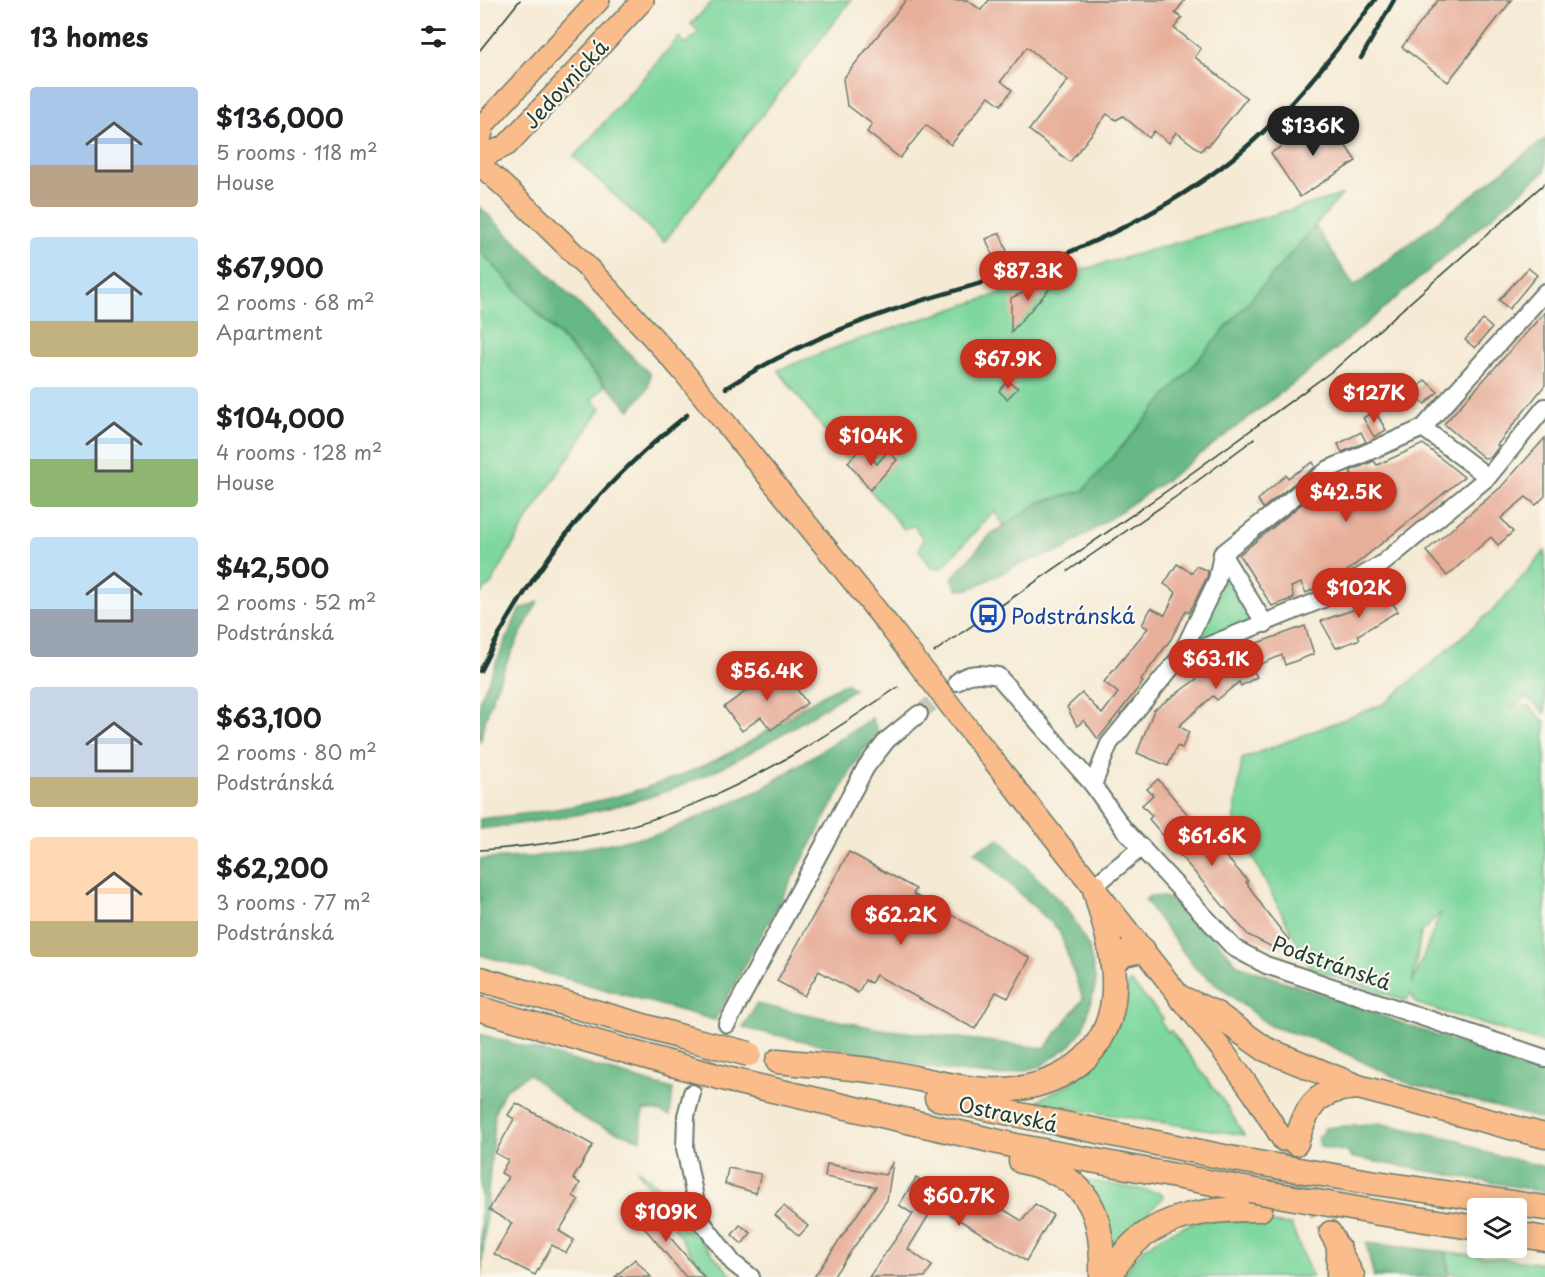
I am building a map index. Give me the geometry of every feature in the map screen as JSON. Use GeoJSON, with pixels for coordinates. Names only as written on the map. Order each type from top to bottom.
{"type":"FeatureCollection","features":[{"type":"Feature","properties":{"kind":"highway"},"geometry":{"type":"LineString","coordinates":[[778,1061],[882,1072],[975,1089],[1013,1089],[1042,1085],[1075,1068],[1101,1036],[1113,1002],[1113,965],[1094,886]]}},
{"type":"Feature","properties":{"kind":"highway"},"geometry":{"type":"LineString","coordinates":[[1113,965],[1123,954],[1143,950]]}},
{"type":"Feature","properties":{"kind":"highway","name":"Ostravská"},"geometry":{"type":"LineString","coordinates":[[480,979],[685,1038],[989,1110],[1234,1159],[1545,1208]]}},
{"type":"Feature","properties":{"kind":"highway"},"geometry":{"type":"LineString","coordinates":[[1181,998],[1216,1014],[1265,1049],[1358,1087],[1545,1136]]}},
{"type":"Feature","properties":{"kind":"highway","name":"Ostravská"},"geometry":{"type":"LineString","coordinates":[[480,1009],[734,1081],[918,1124],[1133,1170],[1255,1200]]}},
{"type":"Feature","properties":{"kind":"highway"},"geometry":{"type":"LineString","coordinates":[[1290,1142],[1306,1113],[1323,1094],[1337,1088],[1358,1087]]}},
{"type":"Feature","properties":{"kind":"highway"},"geometry":{"type":"LineString","coordinates":[[918,1124],[1002,1157],[1049,1169],[1078,1188],[1091,1203],[1099,1222],[1102,1277]]}},
{"type":"Feature","properties":{"kind":"highway"},"geometry":{"type":"LineString","coordinates":[[1110,1277],[1129,1246],[1166,1222],[1207,1210],[1255,1200],[1379,1213],[1467,1226]]}},
{"type":"Feature","properties":{"kind":"highway"},"geometry":{"type":"LineString","coordinates":[[1527,1236],[1545,1239]]}},
{"type":"Feature","properties":{"kind":"highway"},"geometry":{"type":"LineString","coordinates":[[1335,1241],[1339,1277]]}},
{"type":"Feature","properties":{"kind":"main road","name":"Jedovnická"},"geometry":{"type":"LineString","coordinates":[[480,140],[484,124],[599,0]]}},
{"type":"Feature","properties":{"kind":"main road","name":"Jedovnická"},"geometry":{"type":"LineString","coordinates":[[480,158],[507,145],[643,0]]}},
{"type":"Feature","properties":{"kind":"main road"},"geometry":{"type":"LineString","coordinates":[[480,165],[528,206],[682,370],[890,627],[1094,886],[1290,1142]]}},
{"type":"Feature","properties":{"kind":"main road"},"geometry":{"type":"LineString","coordinates":[[1335,1241],[1348,1277]]}},
{"type":"Feature","properties":{"kind":"main road"},"geometry":{"type":"LineString","coordinates":[[1335,1241],[1354,1277]]}},
{"type":"Feature","properties":{"kind":"street"},"geometry":{"type":"LineString","coordinates":[[1093,785],[1109,744],[1180,657],[1217,580],[1222,554],[1329,469],[1423,428],[1545,292]]}},
{"type":"Feature","properties":{"kind":"street"},"geometry":{"type":"LineString","coordinates":[[1180,657],[1323,599],[1382,564],[1488,477],[1545,407]]}},
{"type":"Feature","properties":{"kind":"street"},"geometry":{"type":"LineString","coordinates":[[1423,428],[1488,477]]}},
{"type":"Feature","properties":{"kind":"street"},"geometry":{"type":"LineString","coordinates":[[1222,554],[1265,624]]}},
{"type":"Feature","properties":{"kind":"street","name":"Podstránská"},"geometry":{"type":"LineString","coordinates":[[957,682],[961,678],[979,673],[998,676],[1093,785],[1123,828],[1234,948],[1266,965],[1545,1059]]}},
{"type":"Feature","properties":{"kind":"street"},"geometry":{"type":"LineString","coordinates":[[727,1024],[866,767],[887,740],[919,714]]}},
{"type":"Feature","properties":{"kind":"street"},"geometry":{"type":"LineString","coordinates":[[1094,886],[1142,847]]}},
{"type":"Feature","properties":{"kind":"street"},"geometry":{"type":"LineString","coordinates":[[692,1094],[686,1116],[686,1168],[699,1218],[733,1263],[751,1277]]}},
{"type":"Feature","properties":{"kind":"green space"},"geometry":{"type":"Polygon","coordinates":[[[714,0],[851,0],[664,242],[574,157],[679,37],[686,44],[699,32],[691,24],[714,0]]]}},
{"type":"Feature","properties":{"kind":"green space"},"geometry":{"type":"Polygon","coordinates":[[[1545,139],[1545,171],[1321,362],[1168,479],[1063,550],[1020,564],[970,589],[957,590],[952,578],[991,534],[1040,502],[1083,491],[1315,226],[1354,286],[1545,139]]]}},
{"type":"Feature","properties":{"kind":"green space"},"geometry":{"type":"Polygon","coordinates":[[[1342,195],[1083,491],[1040,502],[1005,526],[994,511],[942,568],[932,568],[919,550],[923,539],[914,525],[904,529],[870,490],[778,370],[845,344],[1002,293],[1342,195]]]}},
{"type":"Feature","properties":{"kind":"green space"},"geometry":{"type":"Polygon","coordinates":[[[480,207],[650,374],[648,388],[630,410],[480,251],[480,207]]]}},
{"type":"Feature","properties":{"kind":"green space"},"geometry":{"type":"Polygon","coordinates":[[[480,251],[605,386],[592,399],[601,408],[526,522],[492,583],[480,594],[480,251]]]}},
{"type":"Feature","properties":{"kind":"green space"},"geometry":{"type":"Polygon","coordinates":[[[1545,551],[1545,713],[1527,698],[1511,707],[1529,706],[1545,722],[1545,1043],[1418,1004],[1410,994],[1406,1001],[1310,968],[1234,821],[1242,759],[1386,703],[1497,606],[1545,551]],[[1441,912],[1421,933],[1412,984],[1441,912]]]}},
{"type":"Feature","properties":{"kind":"green space"},"geometry":{"type":"Polygon","coordinates":[[[1224,581],[1232,582],[1254,618],[1250,623],[1205,639],[1200,637],[1199,633],[1224,581]]]}},
{"type":"Feature","properties":{"kind":"green space"},"geometry":{"type":"Polygon","coordinates":[[[538,602],[511,653],[496,688],[480,743],[480,700],[519,610],[538,602]]]}},
{"type":"Feature","properties":{"kind":"green space"},"geometry":{"type":"Polygon","coordinates":[[[846,683],[854,689],[809,718],[738,759],[664,792],[596,811],[480,829],[480,819],[582,804],[646,788],[677,777],[741,747],[819,697],[846,683]]]}},
{"type":"Feature","properties":{"kind":"green space"},"geometry":{"type":"Polygon","coordinates":[[[872,718],[879,734],[861,753],[715,1020],[480,955],[480,859],[533,857],[661,834],[760,790],[872,718]]]}},
{"type":"Feature","properties":{"kind":"green space"},"geometry":{"type":"Polygon","coordinates":[[[1000,839],[1070,912],[1089,948],[1096,983],[1084,1028],[1071,1045],[1041,1066],[1002,1076],[941,1070],[743,1028],[756,1004],[880,1029],[1045,1048],[1083,999],[1059,930],[974,851],[1000,839]]]}},
{"type":"Feature","properties":{"kind":"green space"},"geometry":{"type":"Polygon","coordinates":[[[1150,896],[1164,897],[1189,909],[1238,965],[1545,1074],[1545,1120],[1407,1083],[1322,1042],[1270,1026],[1195,968],[1145,900],[1150,896]]]}},
{"type":"Feature","properties":{"kind":"green space"},"geometry":{"type":"Polygon","coordinates":[[[1131,982],[1163,1018],[1160,1021],[1168,1032],[1171,1031],[1226,1105],[1244,1135],[1047,1105],[1038,1100],[1070,1084],[1088,1069],[1120,1016],[1126,986],[1131,982]]]}},
{"type":"Feature","properties":{"kind":"green space"},"geometry":{"type":"Polygon","coordinates":[[[480,1034],[673,1089],[670,1116],[658,1111],[643,1110],[641,1140],[592,1123],[575,1113],[529,1074],[505,1090],[495,1111],[481,1277],[480,1034]]]}},
{"type":"Feature","properties":{"kind":"green space"},"geometry":{"type":"Polygon","coordinates":[[[1379,1123],[1459,1140],[1483,1152],[1545,1167],[1545,1192],[1350,1157],[1348,1152],[1320,1147],[1318,1138],[1325,1128],[1379,1123]]]}},
{"type":"Feature","properties":{"kind":"green space"},"geometry":{"type":"Polygon","coordinates":[[[637,1169],[669,1195],[702,1242],[733,1277],[713,1277],[691,1254],[637,1169]]]}},
{"type":"Feature","properties":{"kind":"green space"},"geometry":{"type":"Polygon","coordinates":[[[1085,1180],[1161,1193],[1164,1197],[1113,1246],[1085,1180]]]}},
{"type":"Feature","properties":{"kind":"green space"},"geometry":{"type":"Polygon","coordinates":[[[1202,1220],[1254,1221],[1291,1225],[1312,1277],[1122,1277],[1138,1255],[1156,1240],[1176,1229],[1202,1220]]]}},
{"type":"Feature","properties":{"kind":"green space"},"geometry":{"type":"Polygon","coordinates":[[[1366,1243],[1447,1252],[1448,1277],[1374,1277],[1366,1243]]]}},
{"type":"Feature","properties":{"kind":"green space"},"geometry":{"type":"Polygon","coordinates":[[[1447,1252],[1467,1254],[1467,1258],[1496,1258],[1545,1264],[1545,1277],[1483,1277],[1449,1273],[1447,1252]]]}},
{"type":"Feature","properties":{"kind":"building"},"geometry":{"type":"Polygon","coordinates":[[[906,0],[967,0],[981,10],[989,0],[1185,0],[1175,13],[1182,18],[1174,28],[1201,49],[1195,57],[1247,98],[1208,146],[1206,145],[1201,151],[1176,132],[1169,143],[1154,131],[1149,138],[1123,116],[1116,120],[1107,114],[1070,162],[1029,130],[1068,80],[1027,47],[1001,81],[1012,90],[1001,105],[989,96],[951,145],[926,125],[900,158],[867,132],[872,124],[847,105],[843,79],[906,0]]]}},
{"type":"Feature","properties":{"kind":"building"},"geometry":{"type":"Polygon","coordinates":[[[1438,0],[1512,0],[1448,82],[1402,47],[1438,0]]]}},
{"type":"Feature","properties":{"kind":"building"},"geometry":{"type":"Polygon","coordinates":[[[1326,117],[1356,161],[1300,197],[1271,153],[1326,117]]]}},
{"type":"Feature","properties":{"kind":"building"},"geometry":{"type":"Polygon","coordinates":[[[1000,233],[1008,254],[994,260],[986,239],[1000,233]]]}},
{"type":"Feature","properties":{"kind":"building"},"geometry":{"type":"Polygon","coordinates":[[[1528,268],[1537,275],[1509,309],[1499,300],[1528,268]]]}},
{"type":"Feature","properties":{"kind":"building"},"geometry":{"type":"Polygon","coordinates":[[[1061,276],[1011,332],[1011,298],[1061,276]]]}},
{"type":"Feature","properties":{"kind":"building"},"geometry":{"type":"Polygon","coordinates":[[[1545,312],[1545,385],[1497,445],[1499,446],[1491,457],[1484,458],[1444,424],[1545,312]]]}},
{"type":"Feature","properties":{"kind":"building"},"geometry":{"type":"Polygon","coordinates":[[[1483,320],[1492,328],[1475,348],[1465,340],[1483,320]]]}},
{"type":"Feature","properties":{"kind":"building"},"geometry":{"type":"Polygon","coordinates":[[[1425,380],[1438,392],[1425,404],[1413,393],[1425,380]]]}},
{"type":"Feature","properties":{"kind":"building"},"geometry":{"type":"Polygon","coordinates":[[[1007,381],[1018,388],[1007,399],[999,391],[1007,381]]]}},
{"type":"Feature","properties":{"kind":"building"},"geometry":{"type":"Polygon","coordinates":[[[1375,411],[1386,430],[1374,437],[1363,418],[1375,411]]]}},
{"type":"Feature","properties":{"kind":"building"},"geometry":{"type":"Polygon","coordinates":[[[1361,432],[1366,442],[1342,452],[1338,444],[1361,432]]]}},
{"type":"Feature","properties":{"kind":"building"},"geometry":{"type":"Polygon","coordinates":[[[1545,438],[1545,496],[1536,505],[1526,497],[1501,518],[1513,532],[1498,545],[1491,537],[1447,576],[1426,551],[1501,487],[1545,438]]]}},
{"type":"Feature","properties":{"kind":"building"},"geometry":{"type":"Polygon","coordinates":[[[1423,444],[1464,477],[1341,576],[1306,593],[1301,583],[1291,587],[1294,598],[1272,606],[1239,555],[1326,484],[1329,488],[1352,474],[1350,471],[1374,461],[1377,465],[1423,444]]]}},
{"type":"Feature","properties":{"kind":"building"},"geometry":{"type":"Polygon","coordinates":[[[862,447],[877,464],[888,451],[897,460],[870,490],[848,462],[862,447]]]}},
{"type":"Feature","properties":{"kind":"building"},"geometry":{"type":"Polygon","coordinates":[[[1313,462],[1315,467],[1263,508],[1258,500],[1265,493],[1286,475],[1288,478],[1313,462]]]}},
{"type":"Feature","properties":{"kind":"building"},"geometry":{"type":"Polygon","coordinates":[[[1177,564],[1192,573],[1196,566],[1208,571],[1207,577],[1189,613],[1186,611],[1171,639],[1141,680],[1143,682],[1098,739],[1084,720],[1077,726],[1067,707],[1082,693],[1102,714],[1118,693],[1104,682],[1148,628],[1142,625],[1151,608],[1165,615],[1176,592],[1164,584],[1177,564]]]}},
{"type":"Feature","properties":{"kind":"building"},"geometry":{"type":"Polygon","coordinates":[[[1382,588],[1398,611],[1358,635],[1360,639],[1336,648],[1321,621],[1367,605],[1365,601],[1382,588]]]}},
{"type":"Feature","properties":{"kind":"building"},"geometry":{"type":"Polygon","coordinates":[[[1305,626],[1314,654],[1285,665],[1282,655],[1252,668],[1257,677],[1241,686],[1239,682],[1217,700],[1213,696],[1179,726],[1189,732],[1182,748],[1177,746],[1168,766],[1137,753],[1154,710],[1224,659],[1220,652],[1233,647],[1235,651],[1305,626]]]}},
{"type":"Feature","properties":{"kind":"building"},"geometry":{"type":"Polygon","coordinates":[[[780,667],[807,703],[771,730],[761,717],[742,731],[724,707],[780,667]]]}},
{"type":"Feature","properties":{"kind":"building"},"geometry":{"type":"Polygon","coordinates":[[[1158,779],[1219,852],[1220,850],[1248,881],[1246,882],[1265,910],[1289,940],[1276,949],[1248,935],[1149,819],[1152,816],[1142,805],[1153,795],[1147,789],[1158,779]]]}},
{"type":"Feature","properties":{"kind":"building"},"geometry":{"type":"Polygon","coordinates":[[[849,852],[916,889],[913,894],[1030,958],[1008,998],[996,992],[975,1029],[876,975],[871,983],[865,980],[858,993],[819,971],[804,996],[777,981],[849,852]]]}},
{"type":"Feature","properties":{"kind":"building"},"geometry":{"type":"Polygon","coordinates":[[[516,1103],[593,1145],[573,1179],[580,1183],[573,1196],[579,1200],[559,1231],[574,1240],[566,1253],[552,1245],[535,1275],[494,1254],[512,1223],[489,1210],[508,1177],[501,1173],[508,1160],[495,1153],[514,1119],[508,1115],[516,1103]]]}},
{"type":"Feature","properties":{"kind":"building"},"geometry":{"type":"Polygon","coordinates":[[[893,1162],[887,1200],[833,1277],[814,1277],[876,1187],[825,1177],[827,1164],[885,1175],[893,1162]]]}},
{"type":"Feature","properties":{"kind":"building"},"geometry":{"type":"Polygon","coordinates":[[[728,1168],[761,1174],[756,1193],[725,1184],[728,1168]]]}},
{"type":"Feature","properties":{"kind":"building"},"geometry":{"type":"Polygon","coordinates":[[[916,1178],[949,1198],[959,1182],[1022,1221],[1035,1204],[1053,1215],[1026,1261],[935,1205],[908,1249],[932,1266],[925,1277],[869,1277],[913,1214],[899,1205],[916,1178]]]}},
{"type":"Feature","properties":{"kind":"building"},"geometry":{"type":"Polygon","coordinates":[[[640,1203],[704,1277],[686,1277],[678,1268],[631,1212],[640,1203]]]}},
{"type":"Feature","properties":{"kind":"building"},"geometry":{"type":"Polygon","coordinates":[[[784,1206],[808,1226],[799,1236],[775,1215],[784,1206]]]}},
{"type":"Feature","properties":{"kind":"building"},"geometry":{"type":"Polygon","coordinates":[[[740,1225],[751,1233],[742,1244],[732,1235],[740,1225]]]}},
{"type":"Feature","properties":{"kind":"building"},"geometry":{"type":"Polygon","coordinates":[[[635,1259],[651,1277],[615,1277],[635,1259]]]}},
{"type":"Feature","properties":{"kind":"tunnel"},"geometry":{"type":"LineString","coordinates":[[919,714],[957,682]]}},
{"type":"Feature","properties":{"kind":"tunnel"},"geometry":{"type":"LineString","coordinates":[[692,1093],[727,1024]]}},
{"type":"Feature","properties":{"kind":"tunnel"},"geometry":{"type":"LineString","coordinates":[[1283,1140],[1330,1232]]}},
{"type":"Feature","properties":{"kind":"tram line"},"geometry":{"type":"LineString","coordinates":[[480,50],[520,0]]}},
{"type":"Feature","properties":{"kind":"tram line"},"geometry":{"type":"LineString","coordinates":[[934,652],[1171,488],[1335,369],[1545,183]]}},
{"type":"Feature","properties":{"kind":"tram line"},"geometry":{"type":"LineString","coordinates":[[1068,571],[1177,496],[1254,439]]}},
{"type":"Feature","properties":{"kind":"tram line"},"geometry":{"type":"LineString","coordinates":[[480,850],[543,844],[599,834],[652,819],[701,801],[749,779],[797,752],[898,687]]}},
{"type":"Feature","properties":{"kind":"railway"},"geometry":{"type":"LineString","coordinates":[[726,388],[772,361],[820,338],[895,309],[1050,260],[1107,235],[1163,206],[1216,171],[1263,132],[1308,85],[1375,0]]}},
{"type":"Feature","properties":{"kind":"railway"},"geometry":{"type":"LineString","coordinates":[[1361,58],[1394,0]]}},
{"type":"Feature","properties":{"kind":"railway"},"geometry":{"type":"LineString","coordinates":[[480,671],[521,597],[569,531],[624,471],[687,415]]}},
{"type":"Feature","properties":{"kind":"place","name":"Podstránská"},"geometry":{"type":"Point","coordinates":[988,615]}}]}
